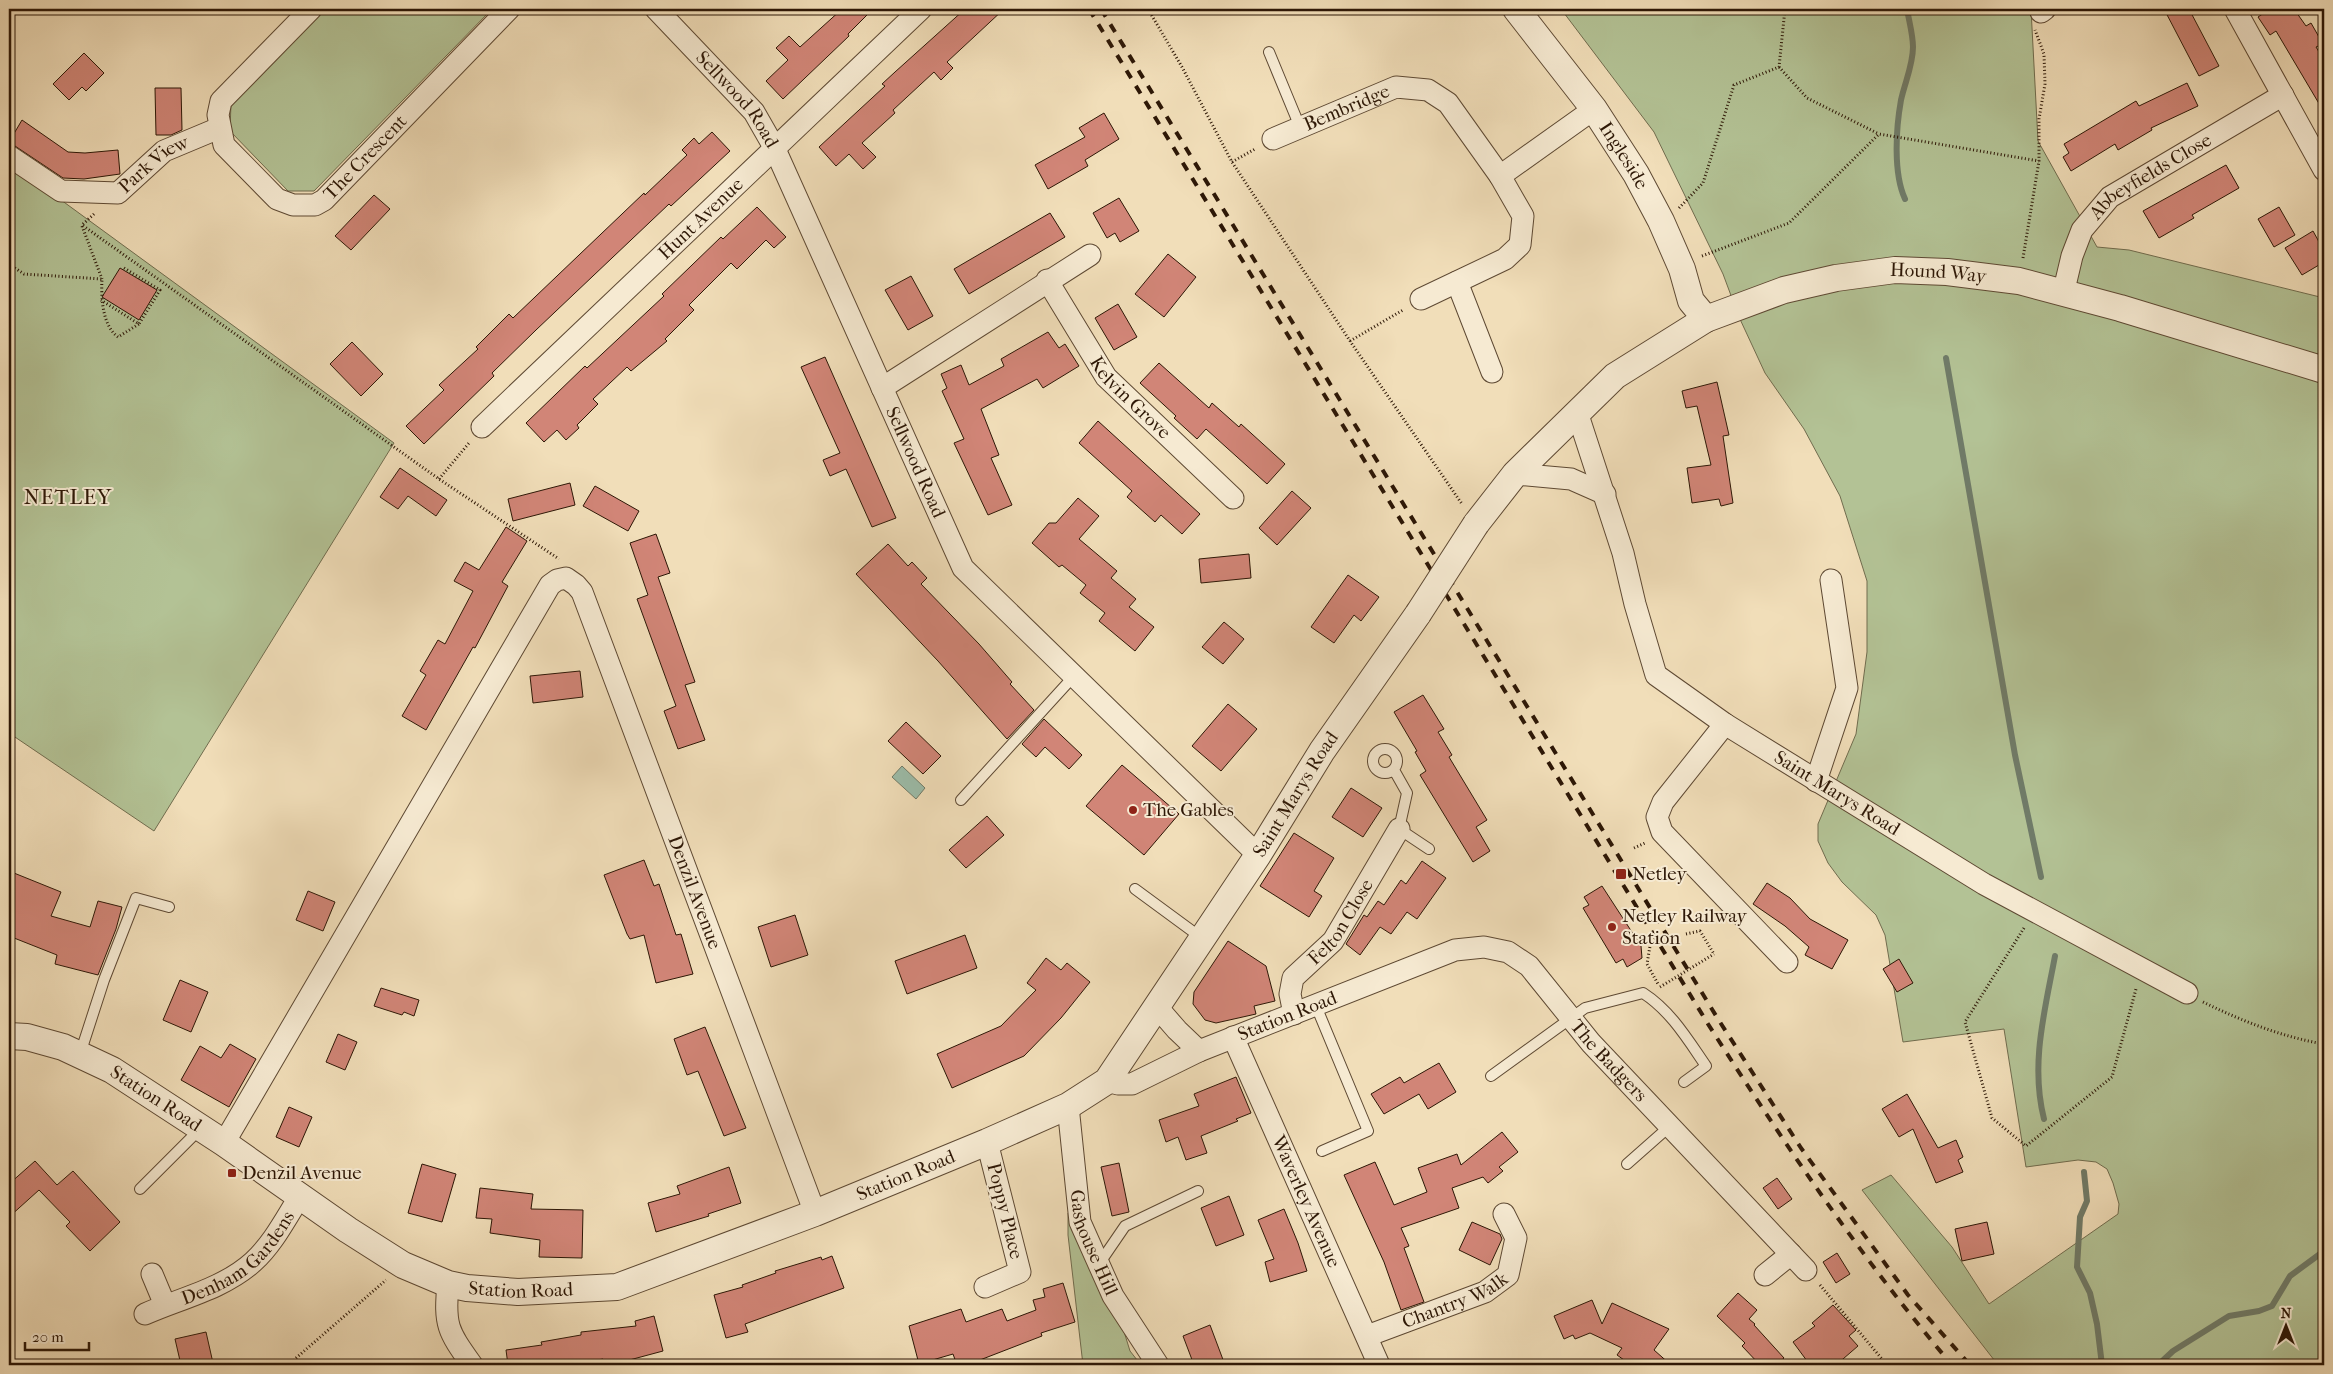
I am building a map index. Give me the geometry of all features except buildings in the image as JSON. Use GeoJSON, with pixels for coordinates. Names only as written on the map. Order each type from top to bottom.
{"type":"FeatureCollection","features":[{"type":"Feature","properties":{"kind":"street","name":"The Crescent"},"geometry":{"type":"LineString","coordinates":[[311,9],[221,101],[218,115],[224,145],[277,199],[292,204],[315,205],[324,200],[509,9]]}},
{"type":"Feature","properties":{"kind":"street","name":"Sellwood Road"},"geometry":{"type":"LineString","coordinates":[[656,9],[754,112],[774,148],[963,568],[1258,855]]}},
{"type":"Feature","properties":{"kind":"street","name":"Hunt Avenue"},"geometry":{"type":"LineString","coordinates":[[482,428],[921,9]]}},
{"type":"Feature","properties":{"kind":"street","name":"Ingleside"},"geometry":{"type":"LineString","coordinates":[[1516,9],[1594,109],[1636,174],[1657,213],[1682,269],[1691,301],[1706,319]]}},
{"type":"Feature","properties":{"kind":"street"},"geometry":{"type":"LineString","coordinates":[[2235,9],[2324,170]]}},
{"type":"Feature","properties":{"kind":"street","name":"Bembridge"},"geometry":{"type":"LineString","coordinates":[[1273,139],[1396,86],[1428,90],[1448,103],[1500,176],[1524,216],[1520,245],[1505,259],[1421,299]]}},
{"type":"Feature","properties":{"kind":"street","name":"Abbeyfields Close"},"geometry":{"type":"LineString","coordinates":[[2062,294],[2072,256],[2082,230],[2110,198],[2283,95]]}},
{"type":"Feature","properties":{"kind":"street"},"geometry":{"type":"LineString","coordinates":[[1500,176],[1594,109]]}},
{"type":"Feature","properties":{"kind":"street","name":"Park View"},"geometry":{"type":"LineString","coordinates":[[9,156],[61,191],[118,192],[164,151],[220,128]]}},
{"type":"Feature","properties":{"kind":"street"},"geometry":{"type":"LineString","coordinates":[[882,388],[1047,280],[1090,255]]}},
{"type":"Feature","properties":{"kind":"street","name":"Hound Way"},"geometry":{"type":"LineString","coordinates":[[1577,412],[1615,376],[1706,319],[1784,290],[1836,278],[1896,270],[1986,276],[2019,281],[2120,308],[2324,370]]}},
{"type":"Feature","properties":{"kind":"street","name":"Kelvin Grove"},"geometry":{"type":"LineString","coordinates":[[1047,280],[1106,377],[1233,498]]}},
{"type":"Feature","properties":{"kind":"street"},"geometry":{"type":"LineString","coordinates":[[1457,282],[1492,372]]}},
{"type":"Feature","properties":{"kind":"street","name":"Saint Marys Road"},"geometry":{"type":"LineString","coordinates":[[1068,1106],[1107,1081],[1158,1007],[1258,855],[1322,751],[1418,614],[1471,517],[1577,412],[1624,553],[1635,604],[1656,675],[1725,724],[1984,884],[2187,993]]}},
{"type":"Feature","properties":{"kind":"street"},"geometry":{"type":"LineString","coordinates":[[1515,474],[1571,479],[1605,494]]}},
{"type":"Feature","properties":{"kind":"street"},"geometry":{"type":"LineString","coordinates":[[224,1143],[550,585],[566,571]]}},
{"type":"Feature","properties":{"kind":"street","name":"Denzil Avenue"},"geometry":{"type":"LineString","coordinates":[[566,571],[582,592],[815,1213]]}},
{"type":"Feature","properties":{"kind":"street"},"geometry":{"type":"LineString","coordinates":[[1816,781],[1848,688],[1831,580]]}},
{"type":"Feature","properties":{"kind":"street"},"geometry":{"type":"LineString","coordinates":[[1725,724],[1663,802],[1657,817],[1662,832],[1787,962]]}},
{"type":"Feature","properties":{"kind":"street","name":"Felton Close"},"geometry":{"type":"LineString","coordinates":[[1294,1014],[1290,994],[1293,978],[1333,941],[1399,829]]}},
{"type":"Feature","properties":{"kind":"street","name":"The Badgers"},"geometry":{"type":"LineString","coordinates":[[1375,981],[1455,950],[1484,947],[1508,952],[1529,966],[1591,1043],[1806,1270]]}},
{"type":"Feature","properties":{"kind":"street","name":"Station Road"},"geometry":{"type":"LineString","coordinates":[[1107,1081],[1118,1084],[1132,1084],[1199,1051],[1375,981]]}},
{"type":"Feature","properties":{"kind":"street"},"geometry":{"type":"LineString","coordinates":[[1158,1007],[1177,1030],[1199,1051]]}},
{"type":"Feature","properties":{"kind":"street","name":"Station Road"},"geometry":{"type":"LineString","coordinates":[[9,1036],[27,1038],[63,1047],[112,1070],[224,1143],[348,1230],[403,1265],[448,1284],[467,1288],[518,1292],[617,1287],[815,1213],[987,1142],[1068,1106]]}},
{"type":"Feature","properties":{"kind":"street","name":"Waverley Avenue"},"geometry":{"type":"LineString","coordinates":[[1233,1037],[1380,1365]]}},
{"type":"Feature","properties":{"kind":"street","name":"Gashouse Hill"},"geometry":{"type":"LineString","coordinates":[[1068,1106],[1080,1222],[1113,1296],[1158,1365]]}},
{"type":"Feature","properties":{"kind":"street","name":"Poppy Place"},"geometry":{"type":"LineString","coordinates":[[985,1287],[1020,1272],[987,1142]]}},
{"type":"Feature","properties":{"kind":"street","name":"Denham Gardens"},"geometry":{"type":"LineString","coordinates":[[145,1314],[227,1281],[253,1262],[274,1238],[300,1196]]}},
{"type":"Feature","properties":{"kind":"street","name":"Chantry Walk"},"geometry":{"type":"LineString","coordinates":[[1367,1336],[1485,1292],[1508,1275],[1516,1238],[1504,1214]]}},
{"type":"Feature","properties":{"kind":"street"},"geometry":{"type":"LineString","coordinates":[[1765,1275],[1791,1254]]}},
{"type":"Feature","properties":{"kind":"street","name":"Denham Gardens"},"geometry":{"type":"LineString","coordinates":[[152,1274],[165,1305]]}},
{"type":"Feature","properties":{"kind":"street"},"geometry":{"type":"LineString","coordinates":[[448,1284],[445,1313],[452,1336],[472,1365]]}},
{"type":"Feature","properties":{"kind":"lane"},"geometry":{"type":"LineString","coordinates":[[1269,52],[1300,127]]}},
{"type":"Feature","properties":{"kind":"lane"},"geometry":{"type":"LineString","coordinates":[[961,800],[1074,676]]}},
{"type":"Feature","properties":{"kind":"lane"},"geometry":{"type":"LineString","coordinates":[[1394,770],[1407,793],[1399,829],[1429,849]]}},
{"type":"Feature","properties":{"kind":"lane"},"geometry":{"type":"LineString","coordinates":[[1135,889],[1203,939]]}},
{"type":"Feature","properties":{"kind":"lane"},"geometry":{"type":"LineString","coordinates":[[79,1054],[104,980],[136,898],[168,907]]}},
{"type":"Feature","properties":{"kind":"lane"},"geometry":{"type":"LineString","coordinates":[[1491,1076],[1570,1016],[1585,1008],[1643,993],[1657,1002],[1676,1023],[1706,1066],[1684,1082]]}},
{"type":"Feature","properties":{"kind":"lane"},"geometry":{"type":"LineString","coordinates":[[1316,1006],[1368,1131],[1322,1150]]}},
{"type":"Feature","properties":{"kind":"lane"},"geometry":{"type":"LineString","coordinates":[[1627,1164],[1670,1126]]}},
{"type":"Feature","properties":{"kind":"lane"},"geometry":{"type":"LineString","coordinates":[[140,1189],[201,1128]]}},
{"type":"Feature","properties":{"kind":"lane"},"geometry":{"type":"LineString","coordinates":[[1099,1265],[1125,1226],[1198,1191]]}},
{"type":"Feature","properties":{"kind":"path"},"geometry":{"type":"LineString","coordinates":[[1148,9],[1182,67],[1232,162],[1350,341],[1471,517]]}},
{"type":"Feature","properties":{"kind":"path"},"geometry":{"type":"LineString","coordinates":[[1785,9],[1779,67],[1807,98],[1879,134],[2039,161]]}},
{"type":"Feature","properties":{"kind":"path"},"geometry":{"type":"LineString","coordinates":[[2022,266],[2039,161],[2039,119],[2045,84],[2044,54],[2035,33],[2036,20],[2043,10]]}},
{"type":"Feature","properties":{"kind":"path"},"geometry":{"type":"LineString","coordinates":[[1676,212],[1703,183],[1734,85],[1779,67]]}},
{"type":"Feature","properties":{"kind":"path"},"geometry":{"type":"LineString","coordinates":[[1693,260],[1789,223],[1879,134]]}},
{"type":"Feature","properties":{"kind":"path"},"geometry":{"type":"LineString","coordinates":[[1232,162],[1273,139]]}},
{"type":"Feature","properties":{"kind":"path"},"geometry":{"type":"LineString","coordinates":[[82,225],[118,192]]}},
{"type":"Feature","properties":{"kind":"path"},"geometry":{"type":"LineString","coordinates":[[82,225],[102,279],[101,300],[112,332],[118,337],[139,324],[160,290],[124,268]]}},
{"type":"Feature","properties":{"kind":"path"},"geometry":{"type":"LineString","coordinates":[[82,225],[566,571]]}},
{"type":"Feature","properties":{"kind":"path"},"geometry":{"type":"LineString","coordinates":[[9,264],[24,274],[102,279]]}},
{"type":"Feature","properties":{"kind":"path"},"geometry":{"type":"LineString","coordinates":[[1350,341],[1421,299]]}},
{"type":"Feature","properties":{"kind":"path"},"geometry":{"type":"LineString","coordinates":[[101,300],[139,324]]}},
{"type":"Feature","properties":{"kind":"path"},"geometry":{"type":"LineString","coordinates":[[439,479],[482,428]]}},
{"type":"Feature","properties":{"kind":"path"},"geometry":{"type":"LineString","coordinates":[[2034,911],[1965,1022],[1992,1118],[2026,1146],[2112,1077],[2142,969]]}},
{"type":"Feature","properties":{"kind":"path"},"geometry":{"type":"LineString","coordinates":[[1651,940],[1647,964],[1660,987],[1714,954],[1700,931],[1686,934]]}},
{"type":"Feature","properties":{"kind":"path"},"geometry":{"type":"LineString","coordinates":[[2187,993],[2236,1019],[2302,1040],[2324,1044]]}},
{"type":"Feature","properties":{"kind":"path"},"geometry":{"type":"LineString","coordinates":[[288,1365],[403,1265]]}},
{"type":"Feature","properties":{"kind":"path"},"geometry":{"type":"LineString","coordinates":[[1806,1270],[1887,1365]]}},
{"type":"Feature","properties":{"kind":"shaded area"},"geometry":{"type":"Polygon","coordinates":[[[325,9],[492,9],[314,191],[288,191],[230,131],[231,103],[325,9]]]}},
{"type":"Feature","properties":{"kind":"shaded area"},"geometry":{"type":"Polygon","coordinates":[[[1561,9],[2031,9],[2038,141],[2097,247],[2129,250],[2324,298],[2324,1365],[1998,1365],[1862,1190],[1891,1175],[1952,1247],[1989,1304],[2118,1214],[2119,1204],[2107,1169],[2096,1162],[2078,1160],[2026,1167],[2004,1029],[1903,1042],[1885,935],[1876,915],[1842,882],[1828,863],[1818,841],[1818,824],[1856,734],[1867,652],[1867,581],[1840,496],[1804,429],[1765,373],[1739,317],[1723,274],[1654,132],[1561,9]]]}},
{"type":"Feature","properties":{"kind":"shaded area"},"geometry":{"type":"Polygon","coordinates":[[[9,162],[394,443],[154,831],[9,733],[9,162]]]}},
{"type":"Feature","properties":{"kind":"shaded area"},"geometry":{"type":"Polygon","coordinates":[[[902,766],[925,788],[916,799],[892,777],[902,766]]]}},
{"type":"Feature","properties":{"kind":"shaded area"},"geometry":{"type":"Polygon","coordinates":[[[1068,1213],[1080,1222],[1113,1296],[1130,1351],[1141,1365],[1083,1365],[1068,1235],[1068,1213]]]}},
{"type":"Feature","properties":{"kind":"waterway"},"geometry":{"type":"LineString","coordinates":[[1905,199],[1897,164],[1897,150],[1901,100],[1913,54],[1907,9]]}},
{"type":"Feature","properties":{"kind":"waterway"},"geometry":{"type":"LineString","coordinates":[[1946,358],[2015,755],[2041,877]]}},
{"type":"Feature","properties":{"kind":"waterway"},"geometry":{"type":"LineString","coordinates":[[2044,1119],[2038,1078],[2040,1037],[2055,956]]}},
{"type":"Feature","properties":{"kind":"waterway"},"geometry":{"type":"LineString","coordinates":[[2084,1172],[2087,1201],[2080,1217],[2077,1267],[2090,1293],[2097,1324],[2102,1365]]}},
{"type":"Feature","properties":{"kind":"waterway"},"geometry":{"type":"LineString","coordinates":[[2158,1365],[2173,1351],[2229,1316],[2259,1311],[2272,1306],[2290,1276],[2324,1251]]}},
{"type":"Feature","properties":{"kind":"railway"},"geometry":{"type":"LineString","coordinates":[[1089,9],[1708,1024],[1765,1112],[1854,1241],[1952,1365]]}},
{"type":"Feature","properties":{"kind":"railway"},"geometry":{"type":"LineString","coordinates":[[1101,9],[1718,1019],[1801,1148],[1908,1295],[1970,1365]]}},
{"type":"Feature","properties":{"kind":"place","name":"The Gables"},"geometry":{"type":"Point","coordinates":[1133,810]}},
{"type":"Feature","properties":{"kind":"place","name":"Netley"},"geometry":{"type":"Point","coordinates":[1621,874]}},
{"type":"Feature","properties":{"kind":"place","name":"Netley Railway Station"},"geometry":{"type":"Point","coordinates":[1612,927]}},
{"type":"Feature","properties":{"kind":"place","name":"Denzil Avenue"},"geometry":{"type":"Point","coordinates":[232,1173]}},
{"type":"Feature","properties":{"kind":"district","name":"NETLEY"},"geometry":{"type":"Point","coordinates":[68,497]}}]}
